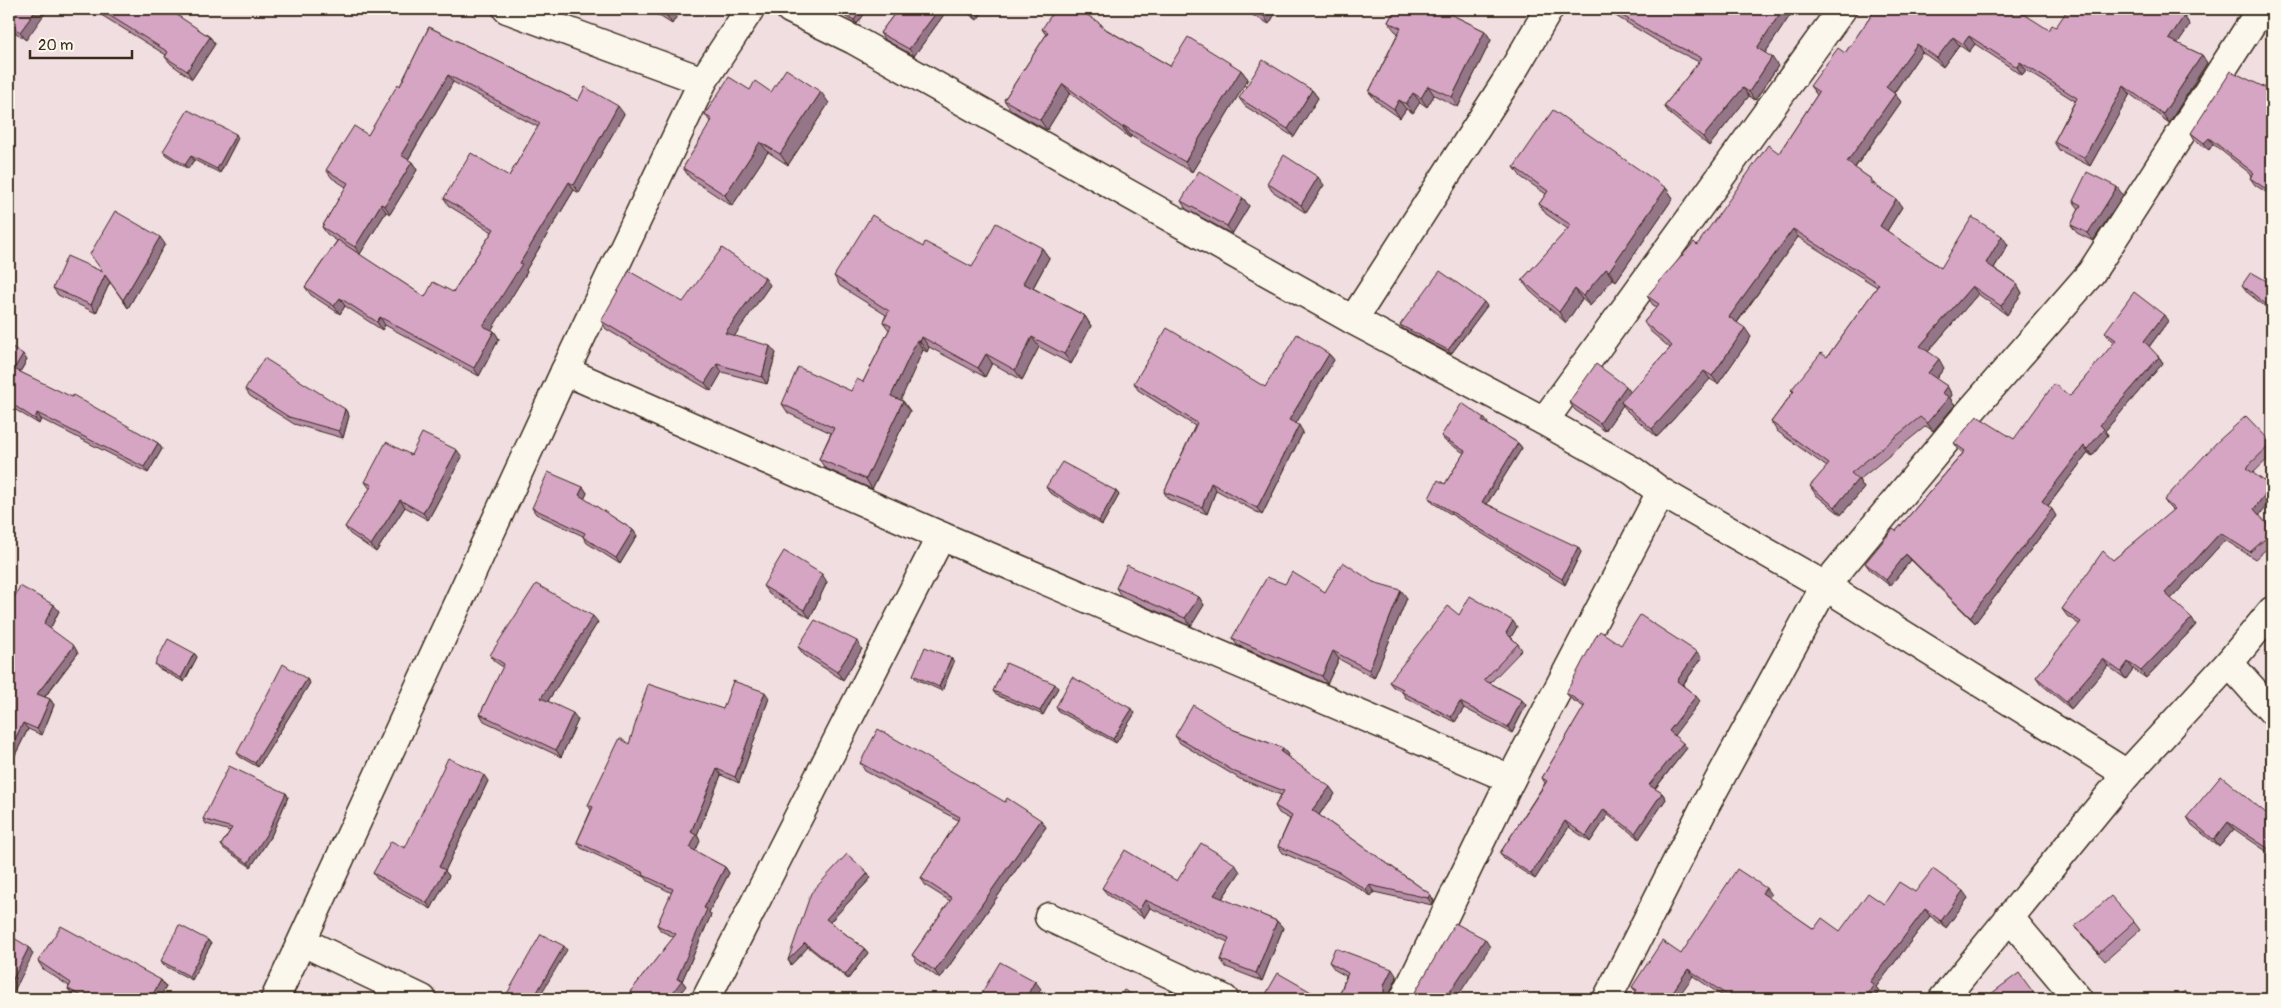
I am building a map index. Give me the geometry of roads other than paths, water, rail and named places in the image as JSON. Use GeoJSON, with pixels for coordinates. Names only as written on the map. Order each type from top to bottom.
{"type":"FeatureCollection","features":[{"type":"Feature","properties":{"kind":"street"},"geometry":{"type":"LineString","coordinates":[[507,9],[703,81]]}},
{"type":"Feature","properties":{"kind":"street"},"geometry":{"type":"LineString","coordinates":[[275,999],[303,942],[565,371],[703,81],[750,9]]}},
{"type":"Feature","properties":{"kind":"street"},"geometry":{"type":"LineString","coordinates":[[790,9],[854,40],[1353,320],[1544,421],[1633,471],[1662,492],[1825,586],[2127,774]]}},
{"type":"Feature","properties":{"kind":"street"},"geometry":{"type":"LineString","coordinates":[[1353,320],[1511,74],[1549,9]]}},
{"type":"Feature","properties":{"kind":"street"},"geometry":{"type":"LineString","coordinates":[[1544,421],[1842,9]]}},
{"type":"Feature","properties":{"kind":"street"},"geometry":{"type":"LineString","coordinates":[[1608,999],[1706,804],[1825,586],[1962,421],[2091,272],[2261,9]]}},
{"type":"Feature","properties":{"kind":"street"},"geometry":{"type":"LineString","coordinates":[[565,371],[941,536],[1511,779]]}},
{"type":"Feature","properties":{"kind":"street"},"geometry":{"type":"LineString","coordinates":[[1404,999],[1511,779],[1662,492]]}},
{"type":"Feature","properties":{"kind":"street"},"geometry":{"type":"LineString","coordinates":[[706,999],[941,536]]}},
{"type":"Feature","properties":{"kind":"street"},"geometry":{"type":"LineString","coordinates":[[1943,999],[2127,774],[2229,663],[2272,612]]}},
{"type":"Feature","properties":{"kind":"street"},"geometry":{"type":"LineString","coordinates":[[2229,663],[2272,711]]}},
{"type":"Feature","properties":{"kind":"street"},"geometry":{"type":"LineString","coordinates":[[1049,917],[1224,999]]}},
{"type":"Feature","properties":{"kind":"street"},"geometry":{"type":"LineString","coordinates":[[2009,918],[2078,999]]}},
{"type":"Feature","properties":{"kind":"street"},"geometry":{"type":"LineString","coordinates":[[303,942],[422,999]]}}]}
